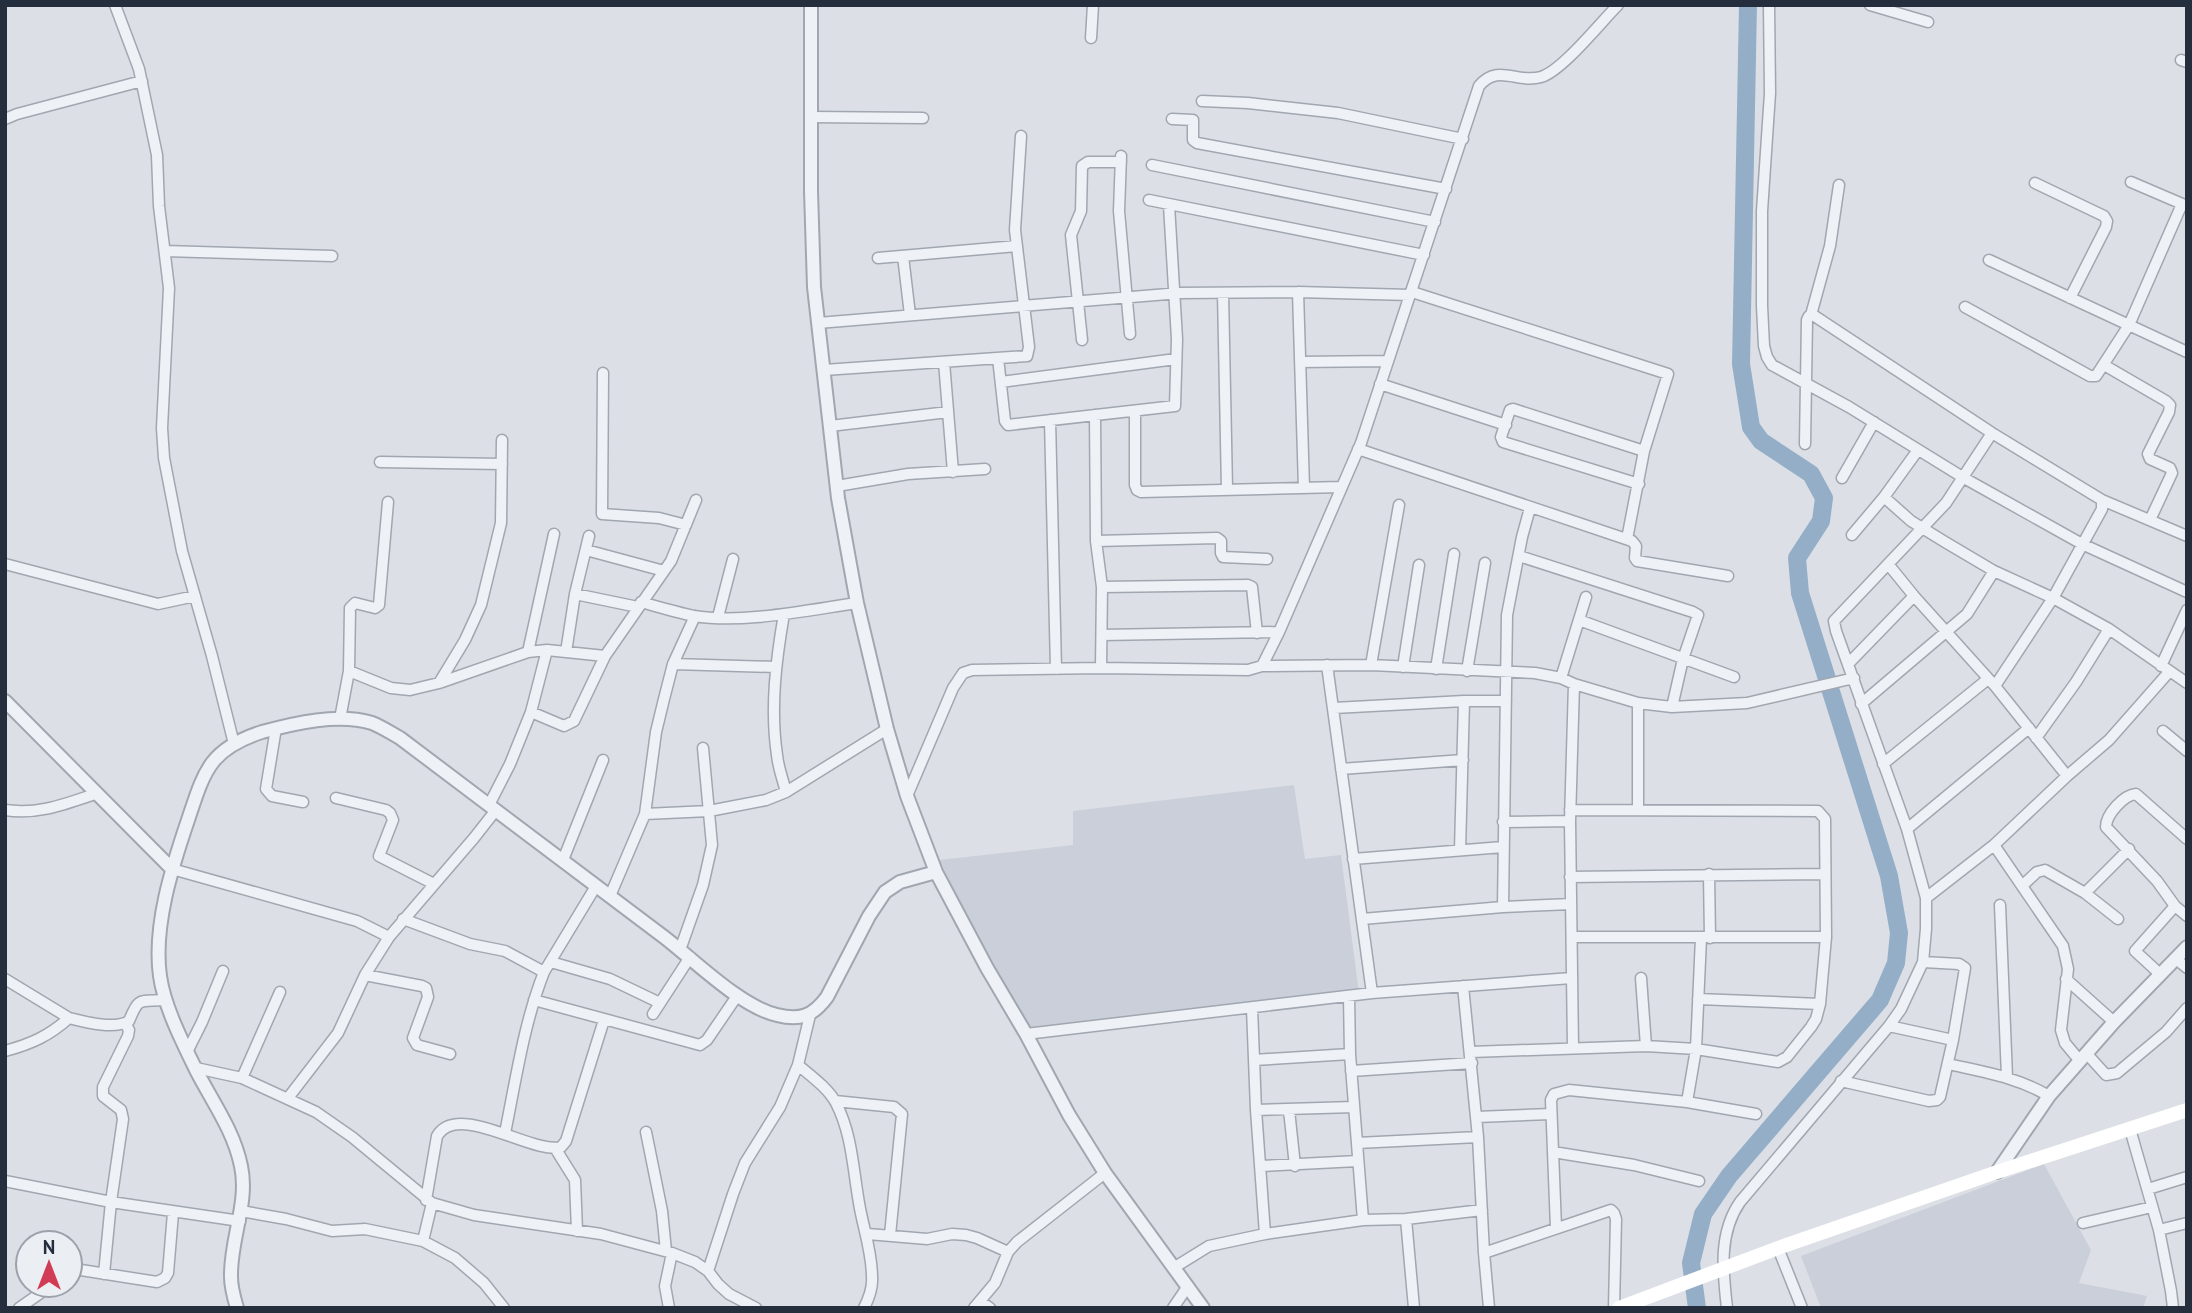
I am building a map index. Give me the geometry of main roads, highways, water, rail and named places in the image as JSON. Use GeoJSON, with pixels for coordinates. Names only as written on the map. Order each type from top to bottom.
{"type":"FeatureCollection","features":[{"type":"Feature","properties":{"kind":"main road"},"geometry":{"type":"LineString","coordinates":[[1619,1308],[1778,1248],[2187,1110]]}},
{"type":"Feature","properties":{"kind":"waterway"},"geometry":{"type":"LineString","coordinates":[[1697,1308],[1691,1263],[1703,1214],[1729,1176],[1880,1000],[1896,963],[1899,933],[1889,876],[1800,593],[1797,558],[1821,521],[1824,498],[1811,474],[1761,441],[1751,427],[1741,364],[1748,5]]}}]}
